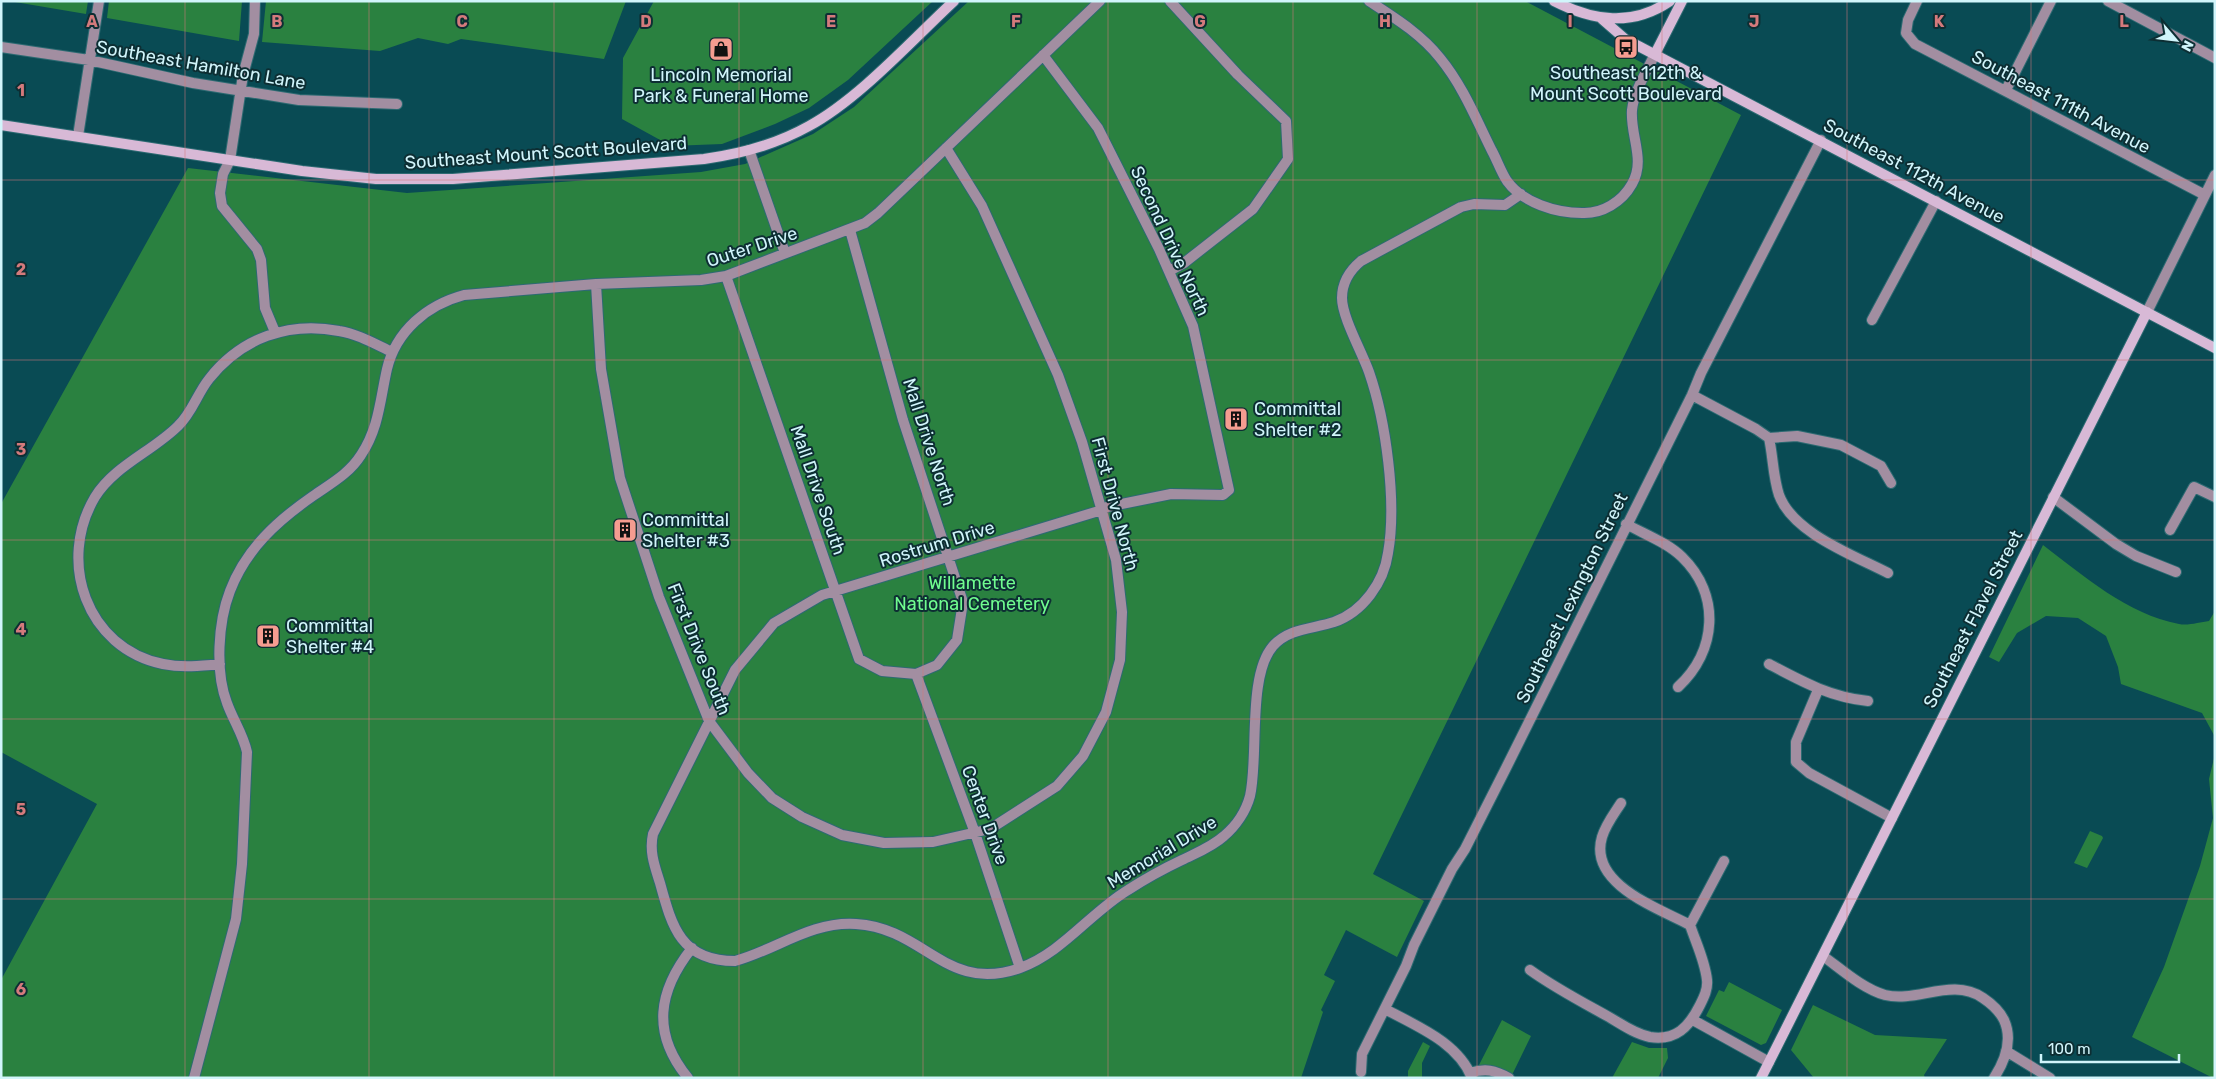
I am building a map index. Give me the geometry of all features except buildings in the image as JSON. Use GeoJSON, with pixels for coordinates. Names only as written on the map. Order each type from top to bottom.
{"type":"FeatureCollection","features":[{"type":"Feature","properties":{"kind":"main road","name":"Southeast Mount Scott Boulevard"},"geometry":{"type":"LineString","coordinates":[[1,125],[342,176],[386,179],[453,179],[718,157],[749,150],[795,133],[821,119],[864,85],[954,1]]}},
{"type":"Feature","properties":{"kind":"main road"},"geometry":{"type":"LineString","coordinates":[[1554,1],[1577,13],[1602,19],[1636,16],[1649,12],[1670,1]]}},
{"type":"Feature","properties":{"kind":"main road"},"geometry":{"type":"LineString","coordinates":[[1655,54],[1682,1]]}},
{"type":"Feature","properties":{"kind":"main road","name":"Southeast 112th Avenue"},"geometry":{"type":"LineString","coordinates":[[1602,19],[1625,39],[2215,348]]}},
{"type":"Feature","properties":{"kind":"main road","name":"Southeast Flavel Street"},"geometry":{"type":"LineString","coordinates":[[1762,1077],[2147,312]]}},
{"type":"Feature","properties":{"kind":"street"},"geometry":{"type":"LineString","coordinates":[[78,136],[99,1]]}},
{"type":"Feature","properties":{"kind":"street"},"geometry":{"type":"LineString","coordinates":[[255,1],[255,26],[241,91],[230,160],[223,174],[220,193],[222,206],[257,249],[261,260],[265,308],[275,332]]}},
{"type":"Feature","properties":{"kind":"street","name":"Outer Drive"},"geometry":{"type":"LineString","coordinates":[[392,352],[411,324],[423,314],[447,300],[483,293],[596,284],[701,280],[726,276],[865,223],[878,213],[1100,1]]}},
{"type":"Feature","properties":{"kind":"street"},"geometry":{"type":"LineString","coordinates":[[1169,271],[1190,258],[1253,209],[1288,159],[1286,121],[1238,75],[1170,1]]}},
{"type":"Feature","properties":{"kind":"street"},"geometry":{"type":"LineString","coordinates":[[1369,1],[1405,25],[1439,57],[1466,96],[1507,181],[1521,194],[1551,209],[1570,213],[1589,213],[1607,208],[1621,199],[1632,184],[1638,168],[1638,150],[1633,130],[1632,109],[1639,88],[1655,54]]}},
{"type":"Feature","properties":{"kind":"street","name":"Southeast 111th Avenue"},"geometry":{"type":"LineString","coordinates":[[1917,1],[1908,20],[1906,33],[1915,44],[2205,195]]}},
{"type":"Feature","properties":{"kind":"street"},"geometry":{"type":"LineString","coordinates":[[2006,90],[2051,1]]}},
{"type":"Feature","properties":{"kind":"street"},"geometry":{"type":"LineString","coordinates":[[2108,1],[2215,58]]}},
{"type":"Feature","properties":{"kind":"street","name":"Southeast Hamilton Lane"},"geometry":{"type":"LineString","coordinates":[[1,46],[89,60],[193,83],[306,101],[397,104]]}},
{"type":"Feature","properties":{"kind":"street","name":"Second Drive North"},"geometry":{"type":"LineString","coordinates":[[1043,55],[1098,128],[1133,195],[1193,326],[1229,490]]}},
{"type":"Feature","properties":{"kind":"street","name":"Southeast Lexington Street"},"geometry":{"type":"LineString","coordinates":[[1362,1072],[1362,1054],[1448,878],[1470,841],[1626,524],[1692,395],[1701,373],[1821,140]]}},
{"type":"Feature","properties":{"kind":"street","name":"First Drive North"},"geometry":{"type":"LineString","coordinates":[[946,148],[982,206],[1058,375],[1082,442],[1116,560],[1122,612],[1120,660],[1106,712],[1083,756],[1057,786],[990,829],[975,833]]}},
{"type":"Feature","properties":{"kind":"street"},"geometry":{"type":"LineString","coordinates":[[749,150],[785,253]]}},
{"type":"Feature","properties":{"kind":"street","name":"Southeast Flavel Street"},"geometry":{"type":"LineString","coordinates":[[2147,312],[2215,175]]}},
{"type":"Feature","properties":{"kind":"street","name":"Memorial Drive"},"geometry":{"type":"LineString","coordinates":[[709,722],[653,834],[651,843],[651,851],[671,921],[682,941],[696,953],[709,958],[735,961],[812,930],[852,923],[869,925],[896,933],[918,944],[948,965],[973,974],[987,975],[1020,968],[1052,952],[1094,914],[1120,895],[1153,875],[1218,841],[1239,820],[1250,794],[1259,689],[1267,654],[1275,644],[1291,633],[1338,621],[1351,612],[1373,591],[1381,579],[1387,559],[1390,504],[1385,446],[1370,377],[1358,341],[1344,314],[1342,300],[1346,278],[1360,261],[1449,213],[1474,204],[1505,205],[1521,194]]}},
{"type":"Feature","properties":{"kind":"street"},"geometry":{"type":"LineString","coordinates":[[1872,320],[1936,201]]}},
{"type":"Feature","properties":{"kind":"street","name":"Mall Drive North"},"geometry":{"type":"LineString","coordinates":[[850,230],[903,420],[963,602],[957,640],[937,665],[916,674]]}},
{"type":"Feature","properties":{"kind":"street","name":"Mall Drive South"},"geometry":{"type":"LineString","coordinates":[[726,276],[801,487],[834,591],[859,659],[882,671],[916,674]]}},
{"type":"Feature","properties":{"kind":"street","name":"First Drive South"},"geometry":{"type":"LineString","coordinates":[[596,284],[602,369],[620,478],[659,597],[709,722],[748,773],[772,798],[802,817],[842,835],[884,843],[934,842],[975,833]]}},
{"type":"Feature","properties":{"kind":"street"},"geometry":{"type":"LineString","coordinates":[[194,1078],[236,918],[242,864],[247,752],[227,702],[220,664],[223,617],[238,573],[252,550],[281,519],[343,476],[361,456],[370,440],[377,421],[392,352],[341,331],[312,328],[275,332],[258,338],[237,350],[220,366],[208,380],[183,422],[107,482],[96,495],[88,510],[78,543],[78,562],[85,599],[97,620],[111,636],[143,657],[163,664],[189,666],[220,664]]}},
{"type":"Feature","properties":{"kind":"street"},"geometry":{"type":"LineString","coordinates":[[1692,395],[1756,428],[1769,438],[1797,436],[1841,445],[1881,466],[1891,483]]}},
{"type":"Feature","properties":{"kind":"street"},"geometry":{"type":"LineString","coordinates":[[1769,438],[1779,493],[1793,518],[1812,533],[1888,574]]}},
{"type":"Feature","properties":{"kind":"street"},"geometry":{"type":"LineString","coordinates":[[2170,530],[2194,487],[2215,498]]}},
{"type":"Feature","properties":{"kind":"street","name":"Rostrum Drive"},"geometry":{"type":"LineString","coordinates":[[709,722],[735,670],[774,623],[822,594],[1107,507],[1171,494],[1223,494],[1229,490]]}},
{"type":"Feature","properties":{"kind":"street"},"geometry":{"type":"LineString","coordinates":[[2053,497],[2116,544],[2136,556],[2176,572]]}},
{"type":"Feature","properties":{"kind":"street"},"geometry":{"type":"LineString","coordinates":[[1626,524],[1681,556],[1697,576],[1706,598],[1710,624],[1707,641],[1697,664],[1688,677],[1678,686]]}},
{"type":"Feature","properties":{"kind":"street"},"geometry":{"type":"LineString","coordinates":[[1769,664],[1818,690],[1851,699],[1868,701]]}},
{"type":"Feature","properties":{"kind":"street","name":"Center Drive"},"geometry":{"type":"LineString","coordinates":[[916,674],[975,833],[1020,968]]}},
{"type":"Feature","properties":{"kind":"street"},"geometry":{"type":"LineString","coordinates":[[1818,690],[1796,742],[1796,762],[1809,773],[1892,818]]}},
{"type":"Feature","properties":{"kind":"street"},"geometry":{"type":"LineString","coordinates":[[1530,970],[1550,985],[1633,1031],[1648,1036],[1663,1038],[1674,1035],[1689,1026],[1693,1020],[1707,987],[1705,970],[1690,925],[1628,893],[1615,882],[1602,861],[1602,838],[1621,803]]}},
{"type":"Feature","properties":{"kind":"street"},"geometry":{"type":"LineString","coordinates":[[1690,925],[1724,862]]}},
{"type":"Feature","properties":{"kind":"street"},"geometry":{"type":"LineString","coordinates":[[688,1078],[677,1063],[667,1043],[663,1003],[669,982],[692,948]]}},
{"type":"Feature","properties":{"kind":"street"},"geometry":{"type":"LineString","coordinates":[[1823,956],[1869,987],[1884,994],[1898,995],[1958,990],[1976,993],[1993,1005],[2002,1018],[2008,1036],[2001,1067],[1994,1078]]}},
{"type":"Feature","properties":{"kind":"street"},"geometry":{"type":"LineString","coordinates":[[1385,1009],[1454,1050],[1471,1075],[1487,1070],[1497,1072],[1508,1078]]}},
{"type":"Feature","properties":{"kind":"street"},"geometry":{"type":"LineString","coordinates":[[1693,1020],[1769,1062]]}},
{"type":"Feature","properties":{"kind":"street"},"geometry":{"type":"LineString","coordinates":[[2006,1051],[2050,1078]]}},
{"type":"Feature","properties":{"kind":"green space"},"geometry":{"type":"Polygon","coordinates":[[[9,1],[88,1],[86,14],[9,1]]]}},
{"type":"Feature","properties":{"kind":"green space"},"geometry":{"type":"Polygon","coordinates":[[[109,1],[242,1],[239,41],[107,18],[109,1]]]}},
{"type":"Feature","properties":{"kind":"green space"},"geometry":{"type":"Polygon","coordinates":[[[266,1],[626,1],[604,59],[461,39],[448,44],[418,38],[380,51],[262,42],[266,1]]]}},
{"type":"Feature","properties":{"kind":"green space"},"geometry":{"type":"Polygon","coordinates":[[[654,1],[933,1],[848,80],[809,108],[775,124],[722,144],[671,146],[622,119],[623,58],[654,1]]]}},
{"type":"Feature","properties":{"kind":"green space","name":"Willamette National Cemetery"},"geometry":{"type":"Polygon","coordinates":[[[969,1],[1525,1],[1741,115],[1373,874],[1424,901],[1397,957],[1346,930],[1324,975],[1335,981],[1321,1010],[1323,1012],[1301,1078],[1,1078],[1,980],[97,804],[1,752],[1,504],[188,168],[407,193],[701,172],[745,164],[813,134],[854,107],[969,1]]]}},
{"type":"Feature","properties":{"kind":"green space"},"geometry":{"type":"Polygon","coordinates":[[[2043,545],[2090,581],[2124,603],[2160,619],[2183,624],[2194,624],[2209,621],[2215,611],[2215,737],[2202,713],[2121,684],[2118,667],[2106,636],[2078,618],[2046,616],[2017,633],[1999,662],[1989,657],[2043,545]]]}},
{"type":"Feature","properties":{"kind":"green space"},"geometry":{"type":"Polygon","coordinates":[[[2215,754],[2215,1078],[2213,1078],[2132,1037],[2164,967],[2200,866],[2213,818],[2209,779],[2215,754]]]}},
{"type":"Feature","properties":{"kind":"green space"},"geometry":{"type":"Polygon","coordinates":[[[2090,831],[2103,838],[2087,868],[2074,863],[2090,831]]]}},
{"type":"Feature","properties":{"kind":"green space"},"geometry":{"type":"Polygon","coordinates":[[[1729,982],[1782,1010],[1766,1043],[1761,1045],[1706,1016],[1719,990],[1724,992],[1729,982]]]}},
{"type":"Feature","properties":{"kind":"green space"},"geometry":{"type":"Polygon","coordinates":[[[1813,1005],[1875,1035],[1947,1039],[1924,1075],[1925,1078],[1814,1078],[1791,1050],[1813,1005]]]}},
{"type":"Feature","properties":{"kind":"green space"},"geometry":{"type":"Polygon","coordinates":[[[1502,1020],[1531,1036],[1512,1075],[1497,1067],[1479,1065],[1502,1020]]]}},
{"type":"Feature","properties":{"kind":"green space"},"geometry":{"type":"Polygon","coordinates":[[[1423,1042],[1430,1046],[1422,1063],[1422,1078],[1408,1078],[1408,1071],[1423,1042]]]}},
{"type":"Feature","properties":{"kind":"green space"},"geometry":{"type":"Polygon","coordinates":[[[1632,1042],[1649,1048],[1667,1048],[1668,1058],[1658,1078],[1612,1078],[1632,1042]]]}},
{"type":"Feature","properties":{"kind":"place","name":"Southeast 112th & Mount Scott Boulevard"},"geometry":{"type":"Point","coordinates":[1626,47]}},
{"type":"Feature","properties":{"kind":"place","name":"Lincoln Memorial Park & Funeral Home"},"geometry":{"type":"Point","coordinates":[721,49]}},
{"type":"Feature","properties":{"kind":"place","name":"Committal Shelter #2"},"geometry":{"type":"Point","coordinates":[1236,419]}},
{"type":"Feature","properties":{"kind":"place","name":"Committal Shelter #3"},"geometry":{"type":"Point","coordinates":[625,530]}},
{"type":"Feature","properties":{"kind":"place","name":"Committal Shelter #4"},"geometry":{"type":"Point","coordinates":[268,636]}}]}
